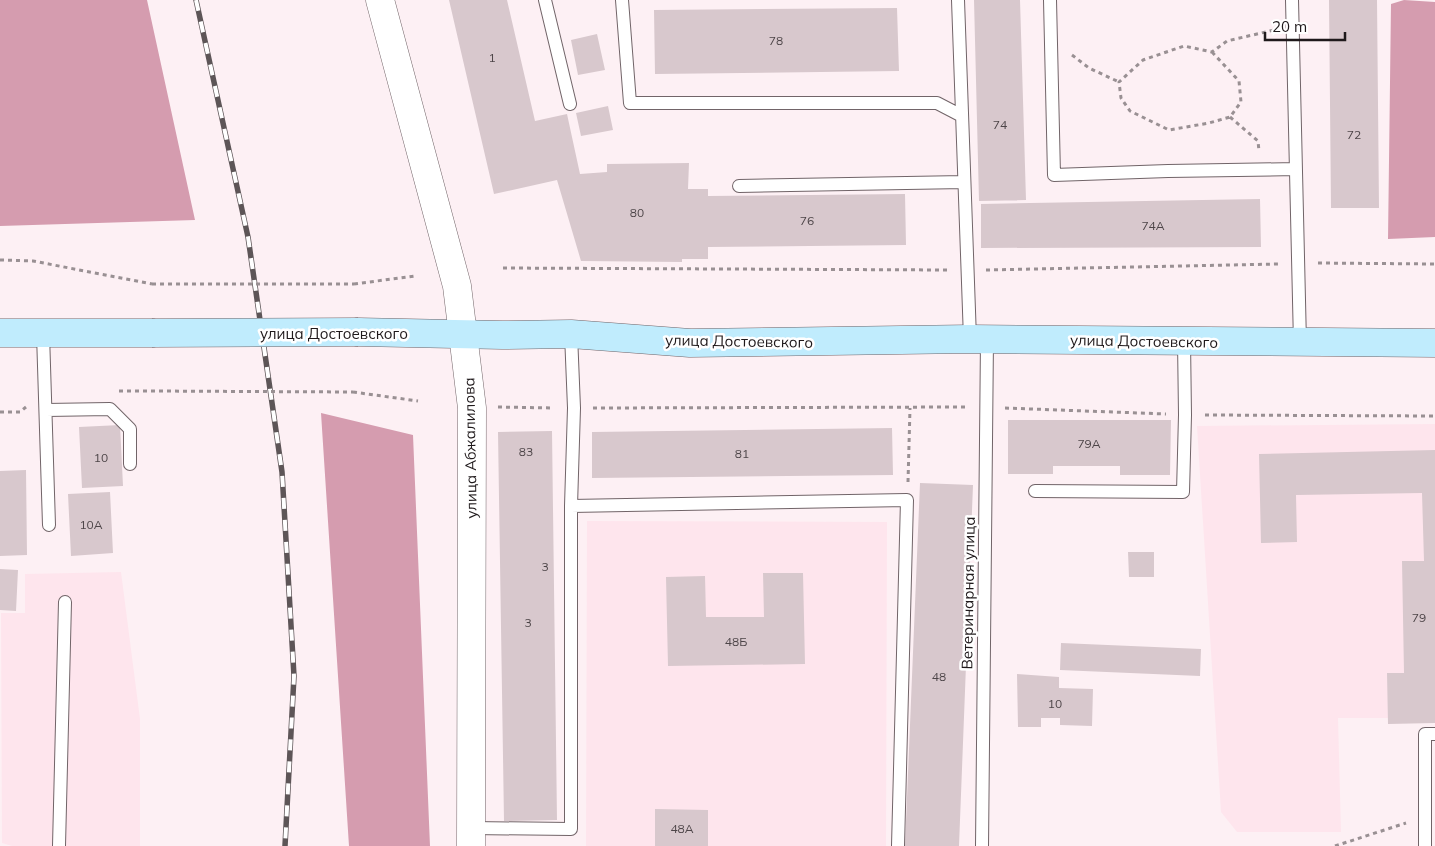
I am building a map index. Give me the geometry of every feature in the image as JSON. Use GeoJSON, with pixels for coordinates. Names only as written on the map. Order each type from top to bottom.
{"type":"FeatureCollection","features":[{"type":"Feature","properties":{"kind":"main road","name":"улица Достоевского"},"geometry":{"type":"LineString","coordinates":[[0,333],[358,332],[571,334],[690,343],[979,339],[1435,343]]}},
{"type":"Feature","properties":{"kind":"street","name":"улица Абжалилова"},"geometry":{"type":"LineString","coordinates":[[380,0],[457,286],[464,334],[472,408],[471,837]]}},
{"type":"Feature","properties":{"kind":"lane"},"geometry":{"type":"LineString","coordinates":[[546,0],[570,104]]}},
{"type":"Feature","properties":{"kind":"lane"},"geometry":{"type":"LineString","coordinates":[[622,0],[630,104],[937,103],[962,116]]}},
{"type":"Feature","properties":{"kind":"lane","name":"Ветеринарная улица"},"geometry":{"type":"LineString","coordinates":[[958,0],[964,182],[986,407],[982,846]]}},
{"type":"Feature","properties":{"kind":"lane"},"geometry":{"type":"LineString","coordinates":[[1050,0],[1054,175],[1296,169]]}},
{"type":"Feature","properties":{"kind":"lane"},"geometry":{"type":"LineString","coordinates":[[1292,0],[1300,343]]}},
{"type":"Feature","properties":{"kind":"lane"},"geometry":{"type":"LineString","coordinates":[[739,186],[964,182]]}},
{"type":"Feature","properties":{"kind":"lane"},"geometry":{"type":"LineString","coordinates":[[43,334],[49,525]]}},
{"type":"Feature","properties":{"kind":"lane"},"geometry":{"type":"LineString","coordinates":[[471,837],[571,829],[571,506],[574,408],[571,334]]}},
{"type":"Feature","properties":{"kind":"lane"},"geometry":{"type":"LineString","coordinates":[[1035,492],[1183,492],[1184,342]]}},
{"type":"Feature","properties":{"kind":"lane"},"geometry":{"type":"LineString","coordinates":[[46,410],[110,409],[130,429],[130,464]]}},
{"type":"Feature","properties":{"kind":"lane"},"geometry":{"type":"LineString","coordinates":[[571,506],[907,500],[898,846]]}},
{"type":"Feature","properties":{"kind":"lane"},"geometry":{"type":"LineString","coordinates":[[59,846],[65,602]]}},
{"type":"Feature","properties":{"kind":"lane"},"geometry":{"type":"LineString","coordinates":[[1424,846],[1425,734],[1435,734]]}},
{"type":"Feature","properties":{"kind":"path"},"geometry":{"type":"LineString","coordinates":[[1212,52],[1227,41],[1292,25]]}},
{"type":"Feature","properties":{"kind":"path"},"geometry":{"type":"LineString","coordinates":[[1050,39],[1090,68],[1119,82]]}},
{"type":"Feature","properties":{"kind":"path"},"geometry":{"type":"LineString","coordinates":[[1184,46],[1212,52],[1239,81],[1242,102],[1230,117],[1169,130],[1130,112],[1121,98],[1119,82],[1143,60],[1184,46]]}},
{"type":"Feature","properties":{"kind":"path"},"geometry":{"type":"LineString","coordinates":[[1230,117],[1258,141],[1260,170]]}},
{"type":"Feature","properties":{"kind":"path"},"geometry":{"type":"LineString","coordinates":[[0,260],[33,261],[152,284],[354,284],[415,276]]}},
{"type":"Feature","properties":{"kind":"path"},"geometry":{"type":"LineString","coordinates":[[151,391],[353,392],[418,401]]}},
{"type":"Feature","properties":{"kind":"path"},"geometry":{"type":"LineString","coordinates":[[490,408],[986,407],[1185,415],[1435,416]]}},
{"type":"Feature","properties":{"kind":"path"},"geometry":{"type":"LineString","coordinates":[[907,500],[910,408]]}},
{"type":"Feature","properties":{"kind":"path"},"geometry":{"type":"LineString","coordinates":[[1335,846],[1425,816]]}},
{"type":"Feature","properties":{"kind":"shaded area"},"geometry":{"type":"Polygon","coordinates":[[[0,0],[147,0],[195,220],[0,226],[0,0]]]}},
{"type":"Feature","properties":{"kind":"shaded area"},"geometry":{"type":"Polygon","coordinates":[[[1404,0],[1435,2],[1435,237],[1388,239],[1391,4],[1404,0]]]}},
{"type":"Feature","properties":{"kind":"shaded area"},"geometry":{"type":"Polygon","coordinates":[[[321,413],[413,435],[430,846],[349,846],[321,413]]]}},
{"type":"Feature","properties":{"kind":"shaded area"},"geometry":{"type":"Polygon","coordinates":[[[1435,424],[1435,718],[1338,718],[1341,832],[1237,832],[1221,812],[1197,426],[1435,424]]]}},
{"type":"Feature","properties":{"kind":"shaded area"},"geometry":{"type":"Polygon","coordinates":[[[587,521],[887,522],[886,846],[586,846],[587,521]]]}},
{"type":"Feature","properties":{"kind":"shaded area"},"geometry":{"type":"Polygon","coordinates":[[[121,572],[140,719],[140,846],[12,846],[2,843],[1,613],[25,613],[25,574],[121,572]]]}},
{"type":"Feature","properties":{"kind":"building"},"geometry":{"type":"Polygon","coordinates":[[[449,0],[507,0],[535,121],[567,114],[580,174],[607,172],[607,164],[689,163],[688,189],[708,189],[708,196],[905,194],[906,245],[708,247],[708,259],[682,259],[682,262],[581,261],[557,180],[494,194],[449,0]]]}},
{"type":"Feature","properties":{"kind":"building"},"geometry":{"type":"Polygon","coordinates":[[[974,0],[1020,0],[1026,200],[979,201],[974,0]]]}},
{"type":"Feature","properties":{"kind":"building"},"geometry":{"type":"Polygon","coordinates":[[[1329,0],[1377,0],[1379,208],[1331,208],[1329,0]]]}},
{"type":"Feature","properties":{"kind":"building"},"geometry":{"type":"Polygon","coordinates":[[[897,8],[899,71],[655,74],[654,10],[897,8]]]}},
{"type":"Feature","properties":{"kind":"building"},"geometry":{"type":"Polygon","coordinates":[[[597,34],[605,70],[578,75],[571,40],[597,34]]]}},
{"type":"Feature","properties":{"kind":"building"},"geometry":{"type":"Polygon","coordinates":[[[608,106],[613,130],[581,136],[576,113],[608,106]]]}},
{"type":"Feature","properties":{"kind":"building"},"geometry":{"type":"Polygon","coordinates":[[[1260,199],[1261,247],[981,248],[981,204],[1260,199]]]}},
{"type":"Feature","properties":{"kind":"building"},"geometry":{"type":"Polygon","coordinates":[[[1008,420],[1171,420],[1170,475],[1120,475],[1120,466],[1053,466],[1053,474],[1008,474],[1008,420]]]}},
{"type":"Feature","properties":{"kind":"building"},"geometry":{"type":"Polygon","coordinates":[[[120,425],[123,486],[82,488],[79,427],[120,425]]]}},
{"type":"Feature","properties":{"kind":"building"},"geometry":{"type":"Polygon","coordinates":[[[892,428],[893,475],[592,478],[592,432],[892,428]]]}},
{"type":"Feature","properties":{"kind":"building"},"geometry":{"type":"Polygon","coordinates":[[[552,431],[557,820],[504,821],[498,432],[552,431]]]}},
{"type":"Feature","properties":{"kind":"building"},"geometry":{"type":"Polygon","coordinates":[[[1435,450],[1435,723],[1388,724],[1387,673],[1404,673],[1402,561],[1424,561],[1422,493],[1296,495],[1297,542],[1261,543],[1259,454],[1435,450]]]}},
{"type":"Feature","properties":{"kind":"building"},"geometry":{"type":"Polygon","coordinates":[[[26,470],[27,555],[0,556],[0,471],[26,470]]]}},
{"type":"Feature","properties":{"kind":"building"},"geometry":{"type":"Polygon","coordinates":[[[920,483],[973,485],[959,846],[905,846],[920,483]]]}},
{"type":"Feature","properties":{"kind":"building"},"geometry":{"type":"Polygon","coordinates":[[[110,492],[113,553],[71,556],[68,494],[110,492]]]}},
{"type":"Feature","properties":{"kind":"building"},"geometry":{"type":"Polygon","coordinates":[[[1128,552],[1154,552],[1154,577],[1129,577],[1128,552]]]}},
{"type":"Feature","properties":{"kind":"building"},"geometry":{"type":"Polygon","coordinates":[[[0,569],[18,570],[16,611],[0,610],[0,569]]]}},
{"type":"Feature","properties":{"kind":"building"},"geometry":{"type":"Polygon","coordinates":[[[763,573],[803,573],[805,664],[668,666],[666,577],[705,576],[706,617],[764,617],[763,573]]]}},
{"type":"Feature","properties":{"kind":"building"},"geometry":{"type":"Polygon","coordinates":[[[1061,643],[1201,649],[1200,676],[1060,670],[1061,643]]]}},
{"type":"Feature","properties":{"kind":"building"},"geometry":{"type":"Polygon","coordinates":[[[1017,674],[1059,677],[1059,688],[1093,689],[1092,726],[1060,725],[1060,718],[1041,718],[1041,727],[1018,727],[1017,674]]]}},
{"type":"Feature","properties":{"kind":"building"},"geometry":{"type":"Polygon","coordinates":[[[655,809],[708,810],[708,846],[655,846],[655,809]]]}},
{"type":"Feature","properties":{"kind":"railway"},"geometry":{"type":"LineString","coordinates":[[196,0],[248,237],[282,472],[294,676],[285,846]]}}]}
